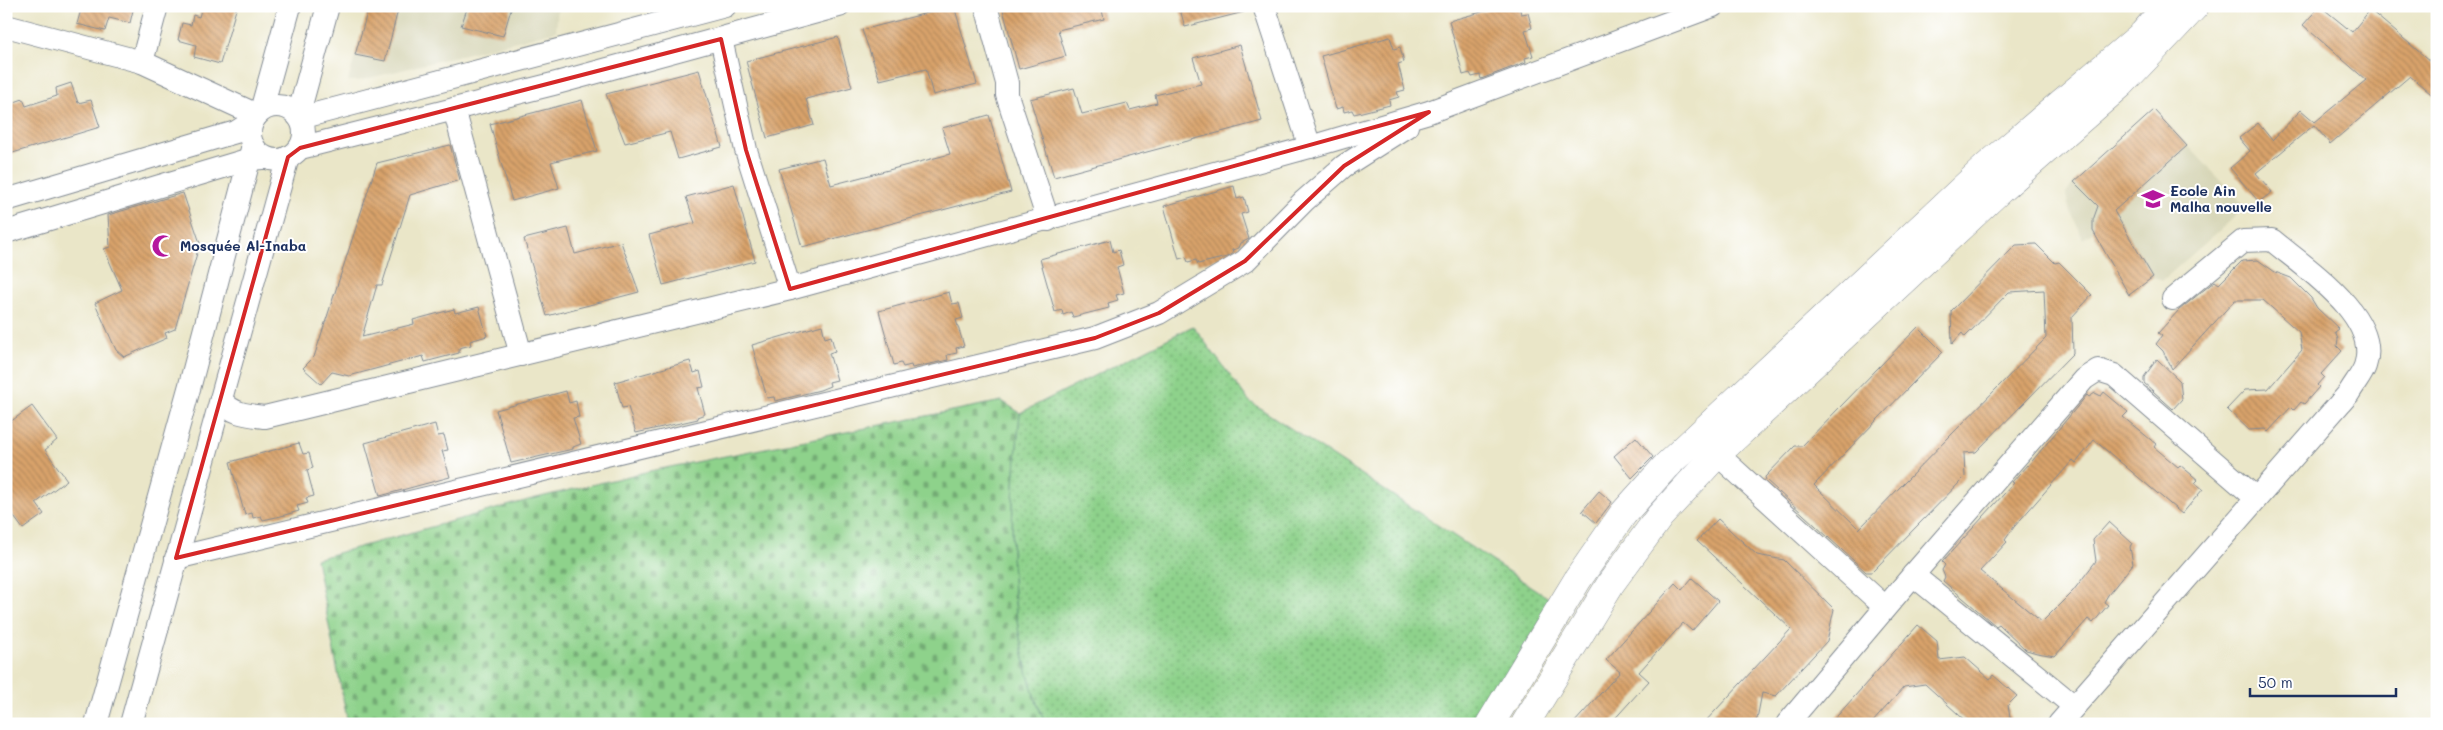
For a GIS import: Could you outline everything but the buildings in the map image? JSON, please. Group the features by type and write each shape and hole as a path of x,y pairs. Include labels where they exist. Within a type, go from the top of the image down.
{"main road":[{"path":"1490,724 1578,579 1623,514 1666,466 1979,174 2143,34 2167,6"},
{"path":"1525,724 1611,583 1660,516 1717,454 2001,189 2121,84 2195,6"}],"street":[{"path":"142,62 157,6"},
{"path":"96,724 257,154 250,130 257,116 290,6"},
{"path":"299,117 328,6"},
{"path":"6,232 257,154 281,160 294,153 839,6"},
{"path":"986,6 1006,83 1007,95 1048,220"},
{"path":"1264,6 1310,147"},
{"path":"221,399 227,408 242,414 265,417 790,289 1048,220 1429,112 1713,6"},
{"path":"299,117 719,7"},
{"path":"6,26 142,62 257,116"},
{"path":"720,39 746,150 790,289"},
{"path":"6,200 236,132 270,107 280,106 290,109 299,117 304,133 294,153 221,399 131,724"},
{"path":"454,109 521,355"},
{"path":"176,558 1095,338 1159,313 1245,261 1304,201 1344,166 1429,112"},
{"path":"2059,724 2349,392 2365,366 2368,342 2357,318 2344,302 2272,240 2243,241 2174,299"},
{"path":"1787,724 1912,575 2084,379 2098,370 2114,375 2256,498"},
{"path":"1717,454 1885,608"},
{"path":"1912,575 2074,706"}],"highlighted area":[{"path":"721,39 746,150 790,289 1429,112 1344,166 1245,261 1159,313 1095,338 176,558 288,157 300,148"}],"shaded area":[{"path":"369,6 558,6 556,31 358,81 348,81"},
{"name":"Ecole Ain Malha nouvelle","path":"2154,110 2246,207 2163,280 2153,277 2129,295 2093,231 2083,239 2068,205 2066,194 2074,182"}],"green space":[{"path":"1193,326 1249,401 1553,601 1477,724 1046,724 1036,702 1025,663 1015,601 1012,538 1020,413"},
{"path":"1002,401 1020,413 1012,538 1015,601 1025,663 1036,702 1046,724 348,724 316,559 532,499 650,471"}],"place":[{"name":"Ecole Ain Malha nouvelle","path":"2153,199"},
{"name":"Mosquée Al-Inaba","path":"163,246"}]}
